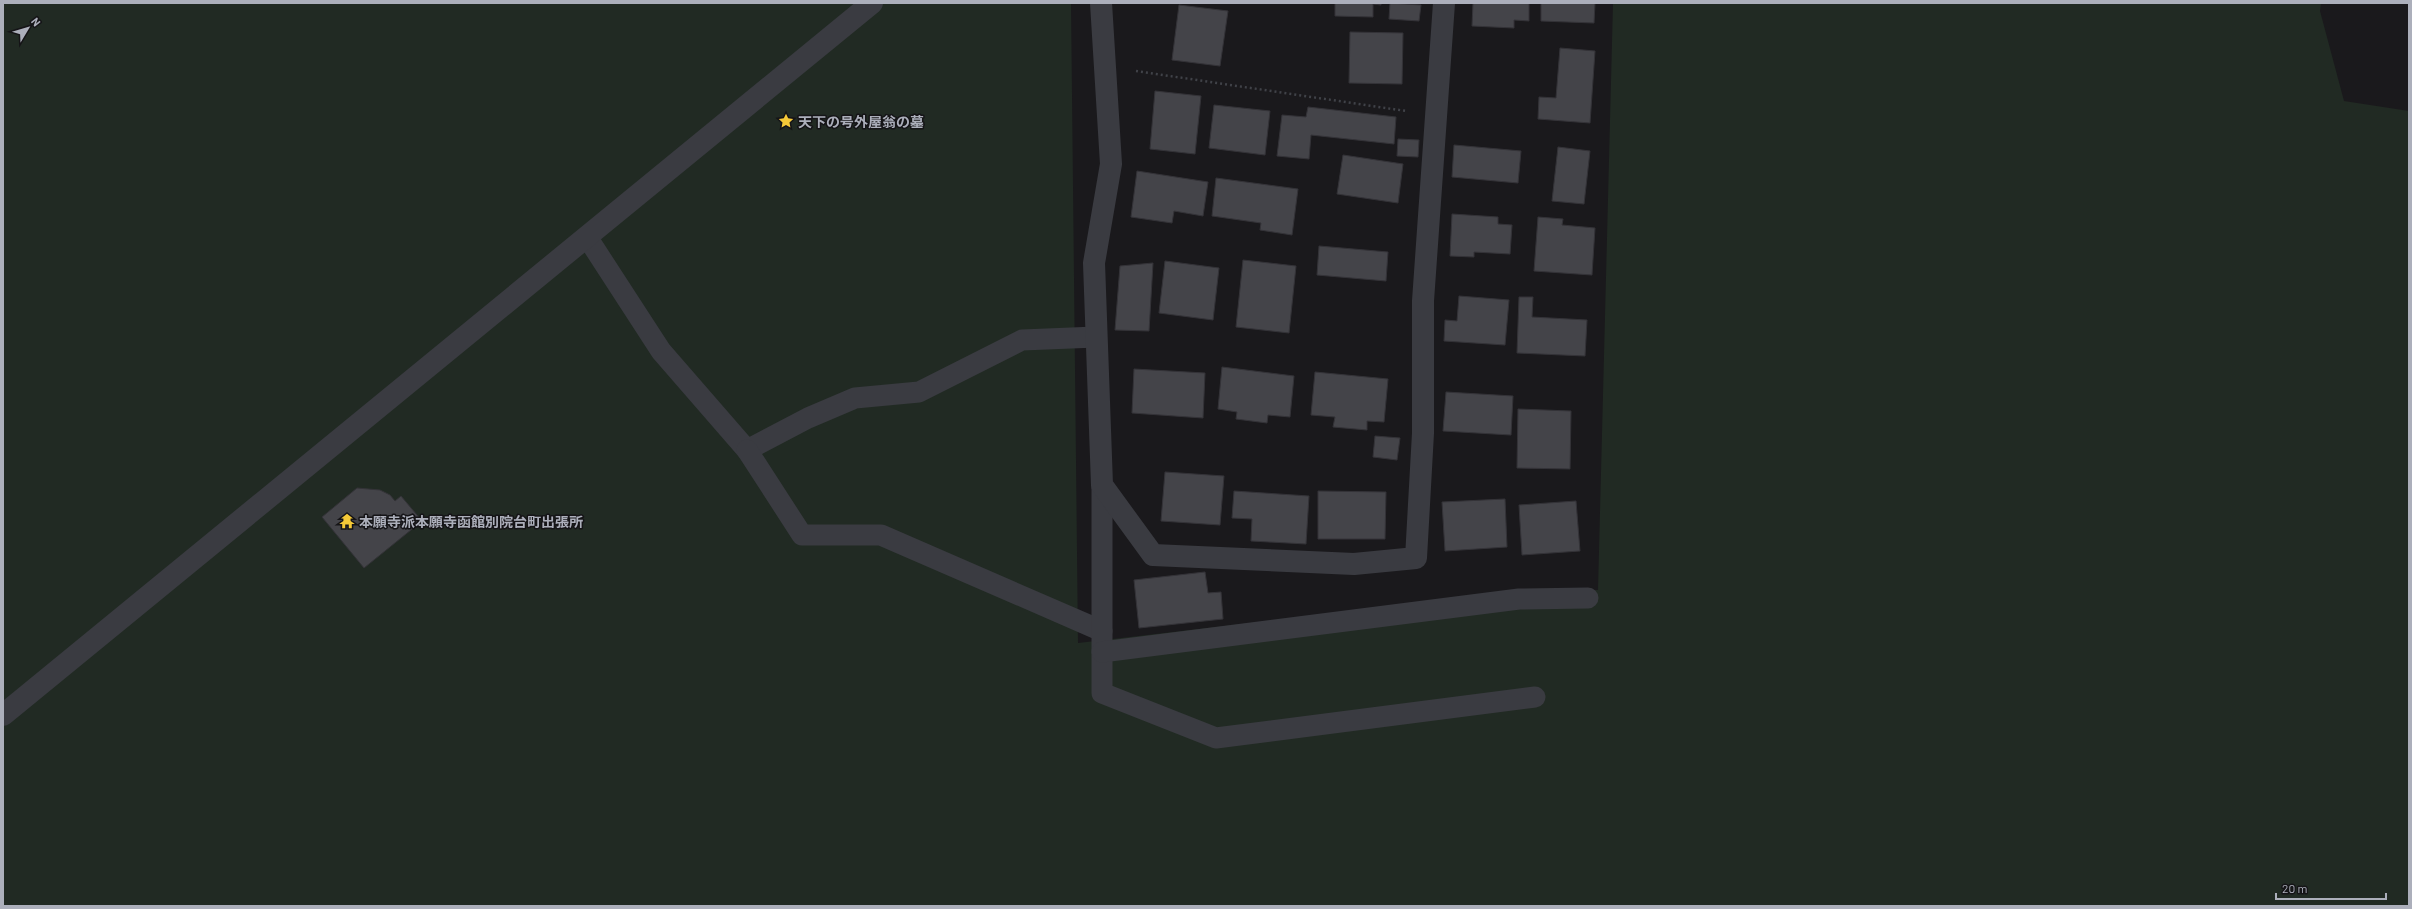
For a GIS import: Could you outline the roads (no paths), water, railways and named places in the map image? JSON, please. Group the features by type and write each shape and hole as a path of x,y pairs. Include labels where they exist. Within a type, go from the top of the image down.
{"street":[{"path":"3,715 872,3"},
{"path":"1102,3 1112,164 1094,263 1102,484 1153,555 1354,564 1416,558 1423,433 1423,301 1444,3"}],"lane":[{"path":"587,237 661,351 747,450 802,535 881,535 1102,631"},
{"path":"747,450 808,418 855,398 919,392 1022,340 1096,337"},
{"path":"1102,484 1102,693 1216,738 1536,697"},
{"path":"1102,652 1519,599 1588,598"}],"place":[{"name":"天下の号外屋翁の墓","path":"786,121"},
{"name":"本願寺派本願寺函館別院台町出張所","path":"347,521"}]}
